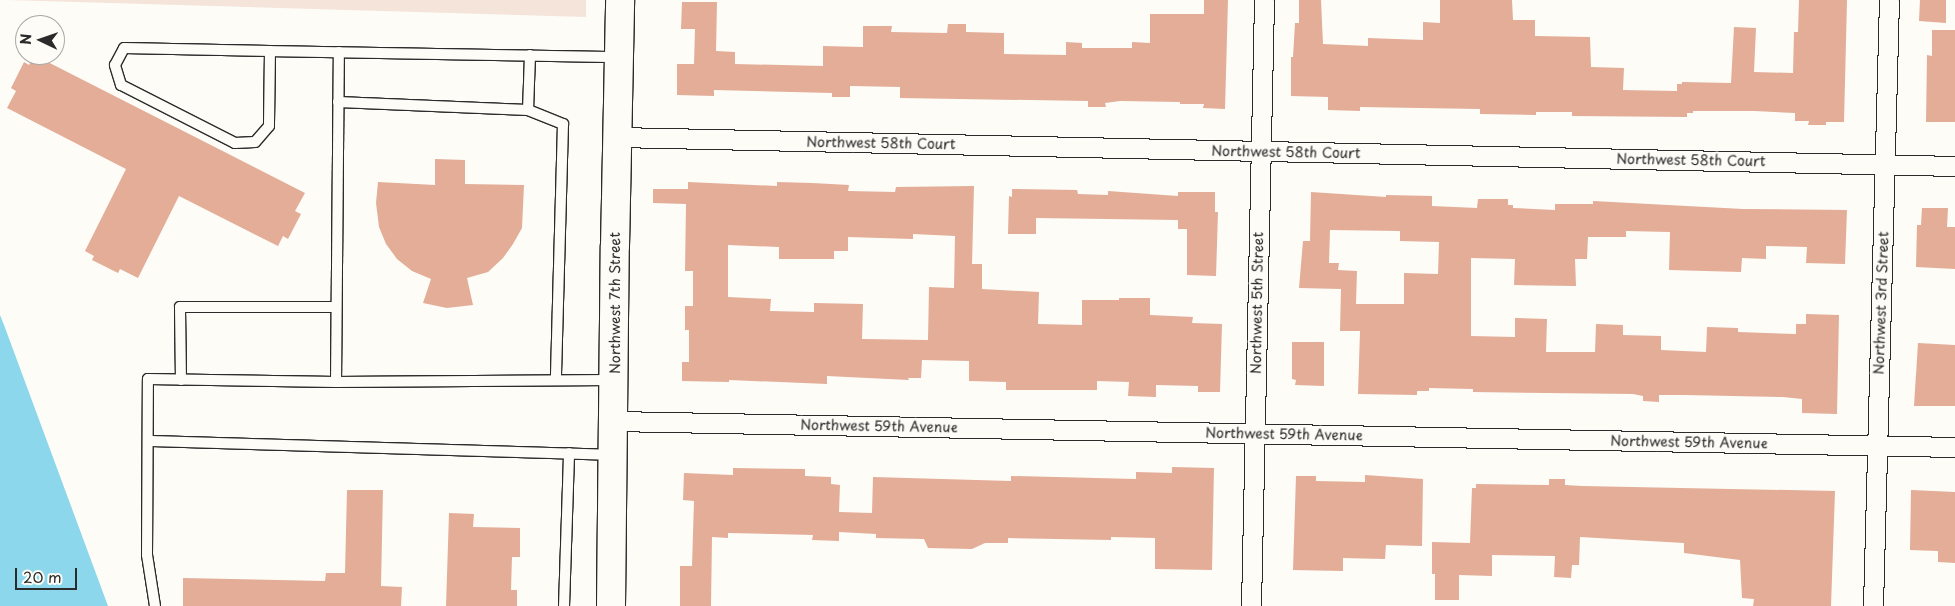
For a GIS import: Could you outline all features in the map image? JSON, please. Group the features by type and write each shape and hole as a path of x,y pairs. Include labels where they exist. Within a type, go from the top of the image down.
{"main road":[{"name":"Northwest 7th Street","path":"611,606 620,0"}],"street":[{"name":"Northwest 5th Street","path":"1251,606 1264,0"},
{"name":"Northwest 3rd Street","path":"1873,606 1889,0"},
{"name":"Northwest 58th Court","path":"617,137 1955,166"},
{"name":"Northwest 59th Avenue","path":"614,420 1254,434 1955,446"}],"lane":[{"path":"270,51 269,126 255,142 235,143 121,85 115,65 124,48 619,57"},
{"path":"336,382 338,52"},
{"path":"528,110 530,55"},
{"path":"338,102 528,110 563,124 556,380"},
{"path":"181,380 180,306 336,307"},
{"path":"155,606 147,555 148,379 336,382 614,380"},
{"path":"148,441 613,455"},
{"path":"564,606 569,453"}],"shaded area":[{"path":"8,0 586,0 586,17"}],"water":[{"path":"0,315 4,325 108,606 0,606"}],"building":[{"path":"1204,0 1228,0 1225,109 1203,108 1204,104 1180,104 1180,102 1120,101 1105,103 1106,107 1088,107 1088,101 900,98 900,87 850,86 850,97 832,97 832,93 714,90 714,96 677,95 677,64 694,64 695,29 681,29 682,2 717,2 716,51 735,52 735,64 823,66 823,46 863,47 863,26 892,26 891,32 947,33 948,24 966,24 966,32 1004,33 1004,54 1066,55 1066,42 1082,43 1082,48 1132,48 1132,42 1150,43 1150,14 1204,14"},
{"path":"1299,0 1321,0 1323,44 1368,46 1368,38 1423,40 1423,22 1440,23 1440,0 1512,0 1513,20 1535,20 1535,36 1590,37 1591,67 1624,68 1623,90 1677,91 1677,84 1682,84 1682,82 1731,83 1734,27 1756,28 1754,72 1793,73 1794,32 1798,32 1799,0 1847,0 1844,122 1808,125 1809,121 1795,121 1795,113 1754,111 1693,111 1693,113 1687,113 1687,117 1572,116 1572,112 1536,112 1536,115 1480,114 1480,109 1360,107 1360,111 1328,110 1328,97 1291,96 1291,57 1293,57 1295,23 1299,23"},
{"path":"1920,0 1946,0 1946,23 1919,21"},
{"path":"1932,30 1955,30 1955,122 1926,122 1927,55 1932,56"},
{"path":"22,65 54,65 305,193 295,211 301,214 288,239 283,236 278,246 179,196 138,278 120,269 118,273 92,260 94,256 85,251 126,169 7,108 16,91 11,88"},
{"path":"435,159 465,160 465,184 524,185 522,228 513,244 503,258 488,272 467,278 473,305 447,308 423,303 431,279 412,271 397,259 386,244 379,227 376,203 378,182 435,185"},
{"path":"688,182 777,186 777,182 812,183 849,185 848,191 895,192 896,187 974,186 972,264 982,264 982,289 1039,292 1038,324 1082,325 1082,300 1150,298 1150,315 1193,317 1192,323 1222,324 1220,392 1198,392 1198,386 1156,385 1156,397 1128,396 1129,382 1097,381 1097,390 1006,390 1006,382 969,381 969,361 922,360 921,378 908,378 909,380 827,376 827,384 729,380 729,382 682,381 682,362 689,362 689,330 685,330 685,306 693,306 693,271 685,271 686,204 653,203 653,189 688,189","holes":["913,234 955,236 954,288 929,287 928,340 862,339 863,304 814,303 814,312 770,311 771,299 728,297 728,245 779,247 779,259 834,259 834,251 848,251 848,237 913,239"]},
{"path":"1012,189 1077,190 1078,194 1108,195 1108,191 1178,196 1178,192 1215,192 1215,212 1218,212 1216,276 1187,275 1187,229 1178,229 1178,220 1036,218 1036,234 1008,234 1009,196 1012,197"},
{"path":"1311,192 1386,197 1386,195 1432,196 1432,206 1477,208 1478,199 1508,199 1508,205 1513,205 1513,208 1555,210 1555,204 1593,204 1593,201 1743,209 1847,210 1845,264 1806,263 1807,247 1766,246 1766,259 1742,258 1741,272 1669,270 1670,232 1626,231 1626,237 1588,237 1587,259 1575,259 1576,286 1514,285 1515,259 1471,258 1471,336 1515,337 1515,318 1547,319 1546,352 1595,352 1596,324 1623,325 1623,335 1661,336 1661,350 1706,352 1707,327 1738,328 1738,332 1796,334 1796,324 1806,324 1806,314 1839,315 1837,414 1802,413 1802,399 1783,397 1659,395 1659,402 1643,401 1643,396 1633,394 1473,392 1473,389 1429,388 1429,391 1417,391 1417,395 1358,394 1360,331 1340,331 1341,289 1299,288 1303,241 1310,241","holes":["1330,230 1400,231 1400,241 1439,242 1438,274 1404,273 1404,304 1356,304 1357,271 1338,270 1339,263 1329,263"]},
{"path":"1922,208 1948,208 1947,227 1955,227 1955,269 1916,267 1917,225 1921,225"},
{"path":"1292,342 1324,342 1324,386 1295,385 1296,380 1292,379"},
{"path":"1918,343 1955,345 1955,406 1914,406"},
{"path":"1172,467 1214,468 1212,570 1155,569 1155,538 1111,537 1111,540 1008,538 1008,543 985,543 972,549 928,548 924,539 876,538 876,534 839,532 839,541 812,540 813,535 728,533 728,538 712,537 711,606 680,606 680,566 692,566 694,501 683,500 684,473 733,475 733,468 805,469 805,476 831,477 831,484 840,485 839,512 872,513 873,477 1011,481 1011,476 1136,479 1136,472 1172,473"},
{"path":"1365,475 1423,479 1422,546 1386,545 1385,559 1343,558 1343,571 1293,570 1296,476 1316,476 1316,481 1365,482"},
{"path":"1549,479 1565,479 1565,485 1582,486 1835,491 1831,606 1753,606 1754,599 1742,598 1740,560 1684,553 1684,543 1580,537 1579,565 1572,565 1571,578 1554,577 1555,556 1492,555 1492,576 1459,575 1459,600 1435,600 1435,574 1432,574 1432,542 1470,543 1472,488 1476,488 1476,484 1549,485"},
{"path":"347,490 383,490 381,586 402,587 401,606 183,606 183,578 325,581 326,573 345,573"},
{"path":"1911,490 1955,492 1955,563 1938,562 1938,551 1910,550"},
{"path":"449,513 474,514 473,527 520,528 520,557 512,557 511,590 517,590 517,606 446,606"}]}
